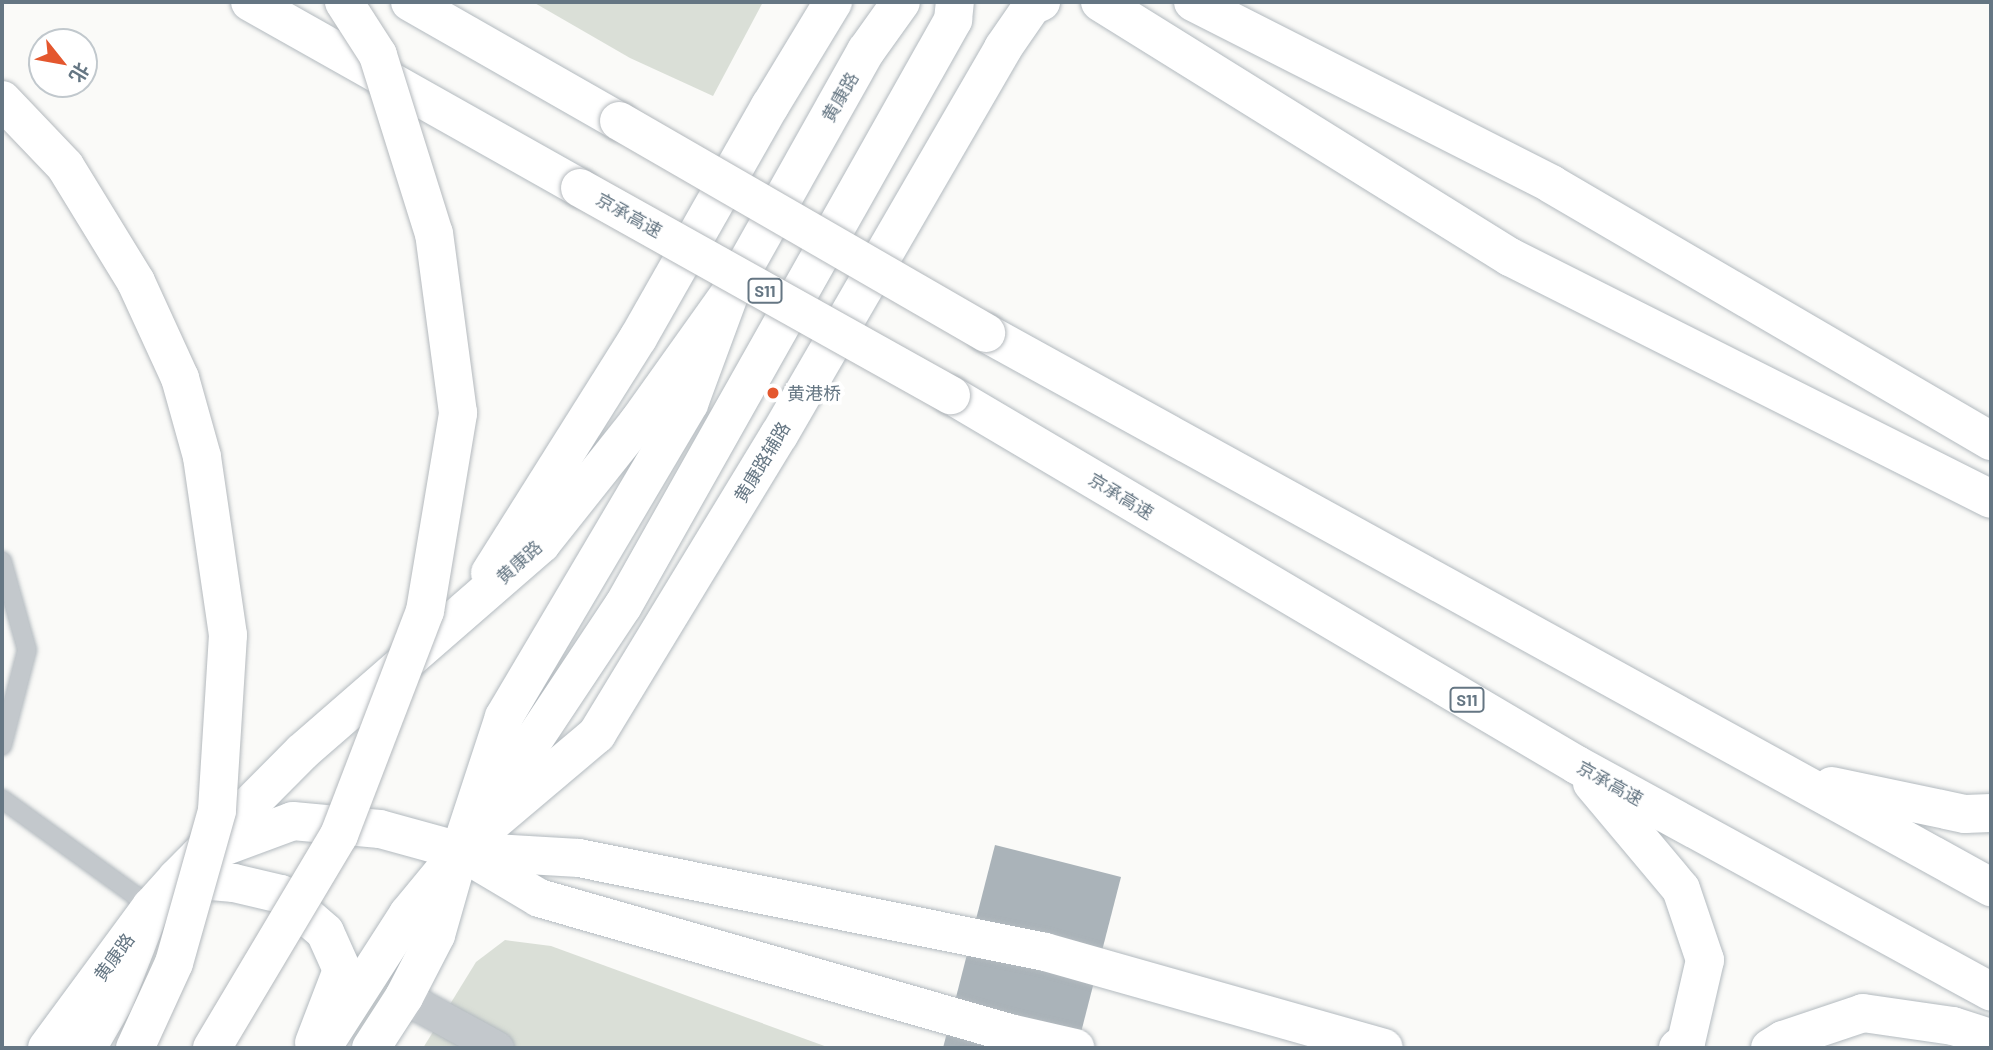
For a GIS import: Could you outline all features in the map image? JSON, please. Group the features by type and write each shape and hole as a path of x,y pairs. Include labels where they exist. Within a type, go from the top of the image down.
{"main road":[{"name":"京承高速","path":"250,2 951,395 1577,765 1991,992"},
{"path":"212,1048 339,835 425,611 458,413 434,234 378,55 344,2"},
{"path":"410,2 986,333 1991,887"},
{"path":"470,606 638,338 770,106 833,2"},
{"name":"黄康路","path":"47,1048 151,907 188,867 302,752 541,544 638,422 730,293 866,51 901,2"},
{"path":"322,1048 408,914 460,850 623,607 953,20 955,2"},
{"name":"黄康路辅路","path":"460,850 597,734 779,435 1003,48 1032,6 1041,2"},
{"path":"1100,2 1510,257 1991,499"},
{"path":"1193,2 1551,184 1991,441"},
{"path":"2,100 65,166 136,282 180,378 202,457 228,635 217,811 174,963 135,1048"},
{"path":"371,1048 404,997 436,935 460,850 504,718 689,404 730,293"},
{"path":"1577,765 1681,889 1705,960 1686,1042 1678,1048"},
{"path":"1794,778 1965,814 1991,813"},
{"path":"188,867 293,821 380,829 460,850 579,859 1045,952 1384,1048"},
{"path":"460,850 539,898 1014,1034 1075,1048"},
{"path":"188,867 234,883 281,894 325,932 342,970 311,1048"},
{"path":"87,1048 115,1000 151,907"},
{"path":"1770,1048 1783,1040 1863,1013 1953,1026 1991,1038"}],"street":[{"path":"404,997 497,1048"}],"lane":[{"path":"2,561 27,650 2,746"},
{"path":"2,799 151,907"}],"shaded area":[{"path":"533,2 763,2 713,96 630,58"},
{"path":"505,940 551,946 830,1048 423,1048 476,962"}],"building":[{"path":"995,845 1121,877 1077,1048 943,1048"}],"place":[{"name":"黄港桥","path":"773,393"}]}
